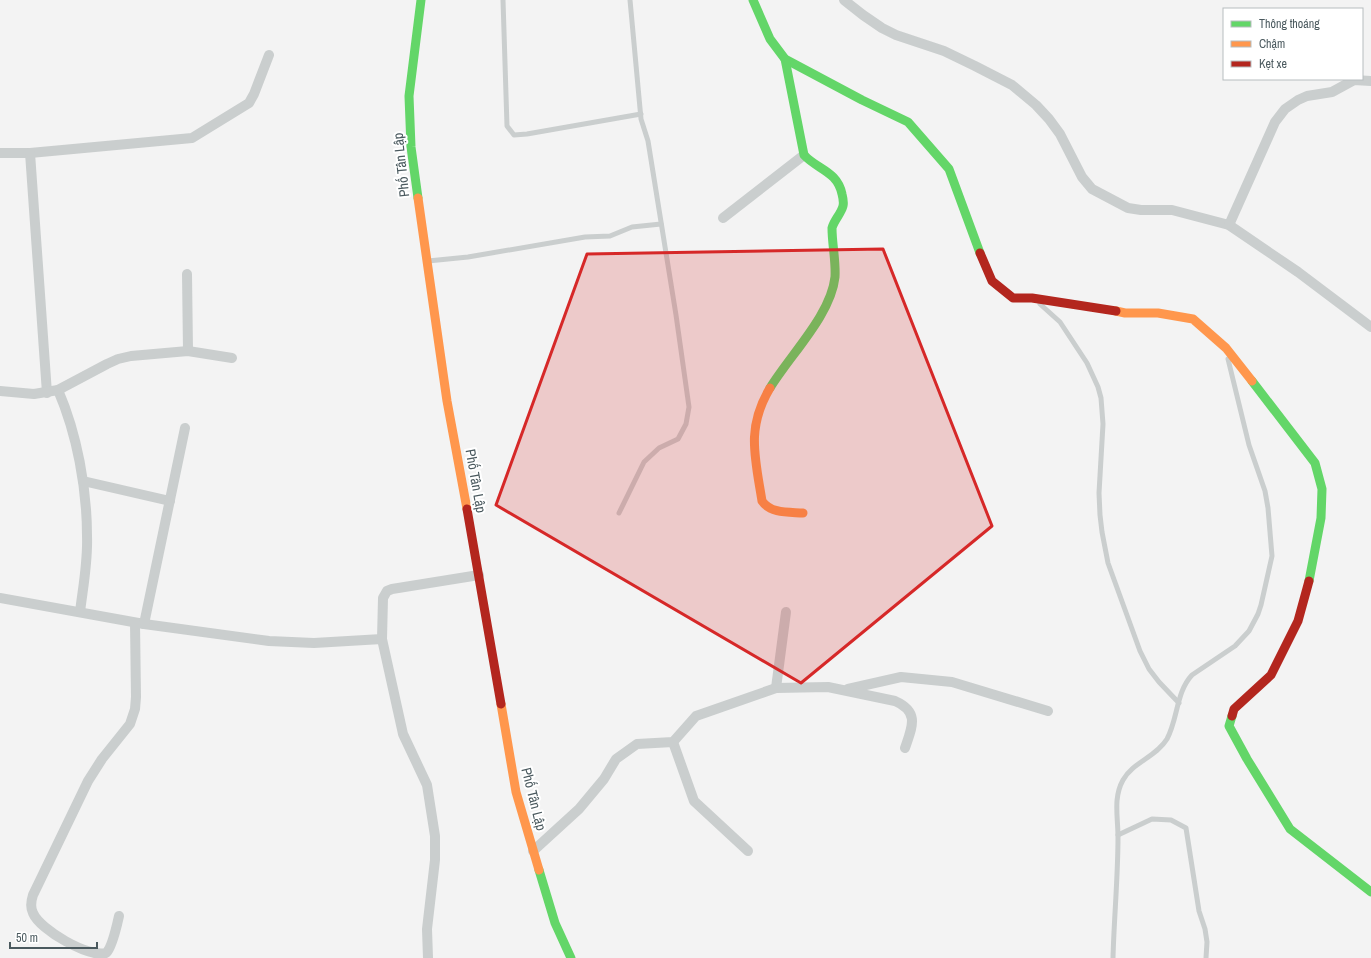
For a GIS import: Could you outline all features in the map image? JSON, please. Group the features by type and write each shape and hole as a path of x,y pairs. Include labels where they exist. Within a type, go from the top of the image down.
{"street":[{"name":"Phố Tân Lập","path":"421,0 409,96 411,147 447,401 479,575 516,792 555,923 571,958"},
{"path":"753,0 770,38 785,59 862,100 908,122 949,169 974,238 992,281 1013,298 1032,298 1125,313 1158,313 1193,319 1226,348 1315,463 1322,489 1321,518 1311,572 1298,621 1271,675 1234,709 1229,726 1247,759 1290,829 1371,892"},
{"path":"844,0 882,28 896,35 926,44 950,54 998,77 1016,89 1036,105 1050,119 1060,134 1082,177 1092,190 1135,210 1172,210 1229,225 1298,272 1371,327"},
{"path":"0,153 30,153 192,138 249,102 254,94 269,55"},
{"path":"785,59 804,155 813,164 834,176 840,185 843,204 832,228 835,261 834,284 831,294 822,313 763,401 755,425 754,433 763,505 770,509 803,513"},
{"path":"1229,225 1275,122 1285,109 1307,96 1332,92 1354,80 1371,81"},
{"path":"30,153 47,393"},
{"path":"723,218 804,155"},
{"path":"187,274 188,351"},
{"path":"0,391 34,394 47,393 58,390 118,359 131,356 188,351 232,358"},
{"path":"58,390 69,418 83,481 87,557 80,612"},
{"path":"119,916 108,950 101,956 93,956 70,948 50,934 33,913 31,901 88,781 102,759 130,724 133,717 136,697 139,624 170,501 185,428"},
{"path":"83,481 170,501"},
{"path":"428,958 427,929 436,848 430,796 423,774 403,734 382,639 383,598 387,591 392,589 479,575"},
{"path":"0,598 139,624 269,641 314,643 382,639"},
{"path":"776,688 786,612"},
{"path":"844,690 901,677 952,682 1048,711"},
{"path":"533,850 579,809 604,778 616,759 637,744 673,742 696,716 776,688 828,687 895,701 904,705 909,710 912,718 912,725 905,748"},
{"path":"673,742 694,801 748,851"}],"lane":[{"path":"503,0 507,126 514,135 641,114"},
{"path":"619,513 644,462 658,448 678,439 686,424 689,407 648,141 641,114 630,0"},
{"path":"427,261 468,258 585,237 610,236 632,227 661,224"},
{"path":"1032,298 1060,322 1087,364 1098,387 1103,424 1099,493 1100,515 1108,563 1140,651 1149,669 1179,703"},
{"path":"1112,958 1118,836 1116,808 1120,785 1131,769 1163,744 1169,733 1184,686 1192,675 1235,646 1244,638 1252,627 1261,605 1272,556 1268,508 1265,492 1249,446 1226,348"},
{"path":"1118,836 1152,819 1171,820 1186,828 1199,911 1205,929 1207,942 1206,958"}],"highlighted area":[{"path":"883,249 992,526 801,683 496,505 587,254"}],"traffic: fast":[{"path":"418,198 411,147 409,96 421,0"},
{"path":"753,0 770,39 785,59 862,100 908,122 949,169 980,253"},
{"path":"770,388 818,320 832,291 835,277 832,228 842,209 843,203 840,186 836,180 804,155 785,59"},
{"path":"1252,381 1315,463 1322,489 1321,518 1309,581"},
{"path":"1232,716 1229,726 1247,759 1290,829 1371,892"},
{"path":"539,870 555,923 571,958"}],"traffic: slow":[{"path":"418,198 447,401 467,509"},
{"path":"1116,311 1125,313 1158,313 1193,319 1226,348 1252,381"},
{"path":"770,388 762,403 758,416 754,443 762,501 770,508 775,510 803,513"},
{"path":"501,704 516,792 539,870"}],"traffic: jam":[{"path":"980,253 992,281 1013,298 1032,298 1116,311"},
{"path":"467,509 501,704"},
{"path":"1232,716 1234,709 1271,675 1298,621 1309,581"}]}
